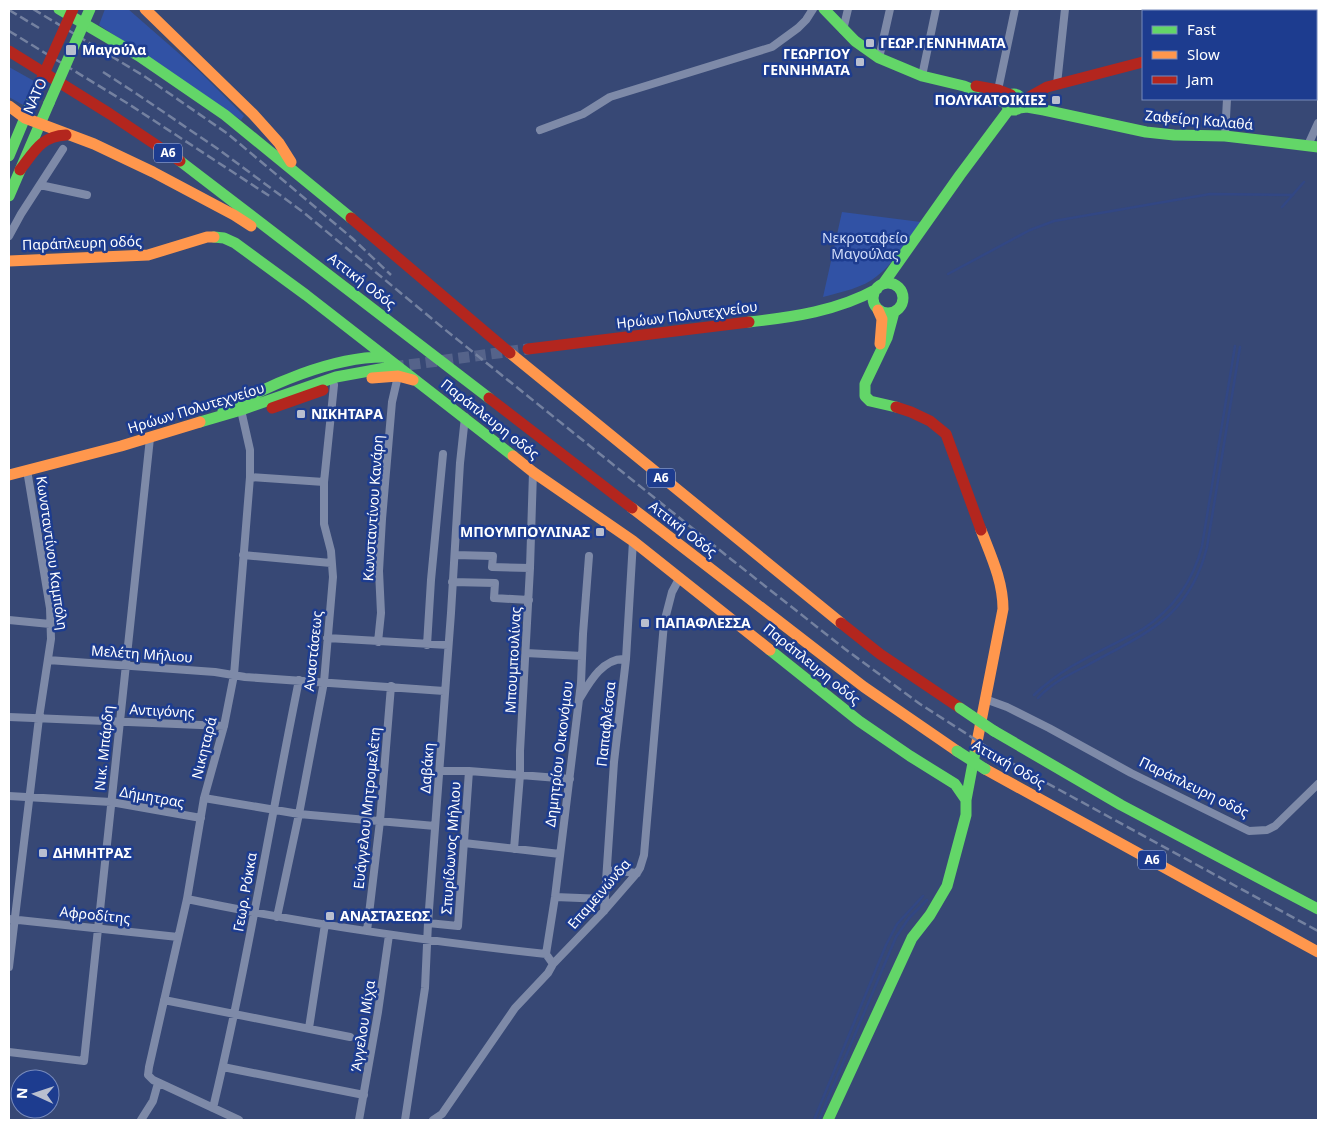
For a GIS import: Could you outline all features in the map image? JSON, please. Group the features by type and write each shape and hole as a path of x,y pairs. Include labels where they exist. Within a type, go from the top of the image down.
{"main road":[{"name":"Αττική Οδός","path":"59,9 138,56 225,115 372,235 511,354 798,590 880,654 994,731 1056,768 1318,909"},
{"name":"ΝΑΤΟ","path":"9,156 73,9"},
{"name":"ΝΑΤΟ","path":"9,196 90,9"},
{"path":"145,9 223,82 260,122 288,156 296,173"},
{"path":"824,9 855,41 879,58 922,76 964,86 1014,102 1052,86 1142,62"},
{"name":"Αττική Οδός","path":"9,51 110,114 190,168 864,687 985,769 1318,952"},
{"path":"964,86 978,86 998,90 1014,102"},
{"path":"1044,110 1052,86"},
{"name":"Ζαφείρη Καλαθά","path":"1014,102 1027,107 1146,132 1174,135 1225,136 1313,146"},
{"name":"Ηρώων Πολυτεχνείου","path":"898,287 896,274 900,261 1014,102"},
{"path":"9,106 25,118 94,144 234,214 284,249 319,267"},
{"path":"20,170 42,141 58,134 67,134"},
{"name":"Παράπλευρη οδός","path":"9,261 148,255 196,240 224,238 251,255 369,344 391,367 416,380 533,472 633,541 859,721 955,784 966,802"},
{"name":"Ηρώων Πολυτεχνείου","path":"528,349 782,318 823,311 848,304 880,286 906,252"},
{"path":"877,308 883,312 894,312 899,308 902,303 902,294 898,287 891,284 880,286 873,300 882,319 879,354"},
{"name":"Ηρώων Πολυτεχνείου","path":"848,304 877,308"},
{"path":"828,1120 912,938 930,915 947,886 966,815 966,802 1002,609 1003,594 1000,580 946,434 915,413 870,401 865,396 865,384 890,332 894,312"},
{"path":"211,418 271,385 307,372 361,358 370,350 369,344"},
{"path":"361,358 391,367 416,380"},
{"path":"241,410 261,411 302,398 334,384 368,378 391,367"},
{"name":"Ηρώων Πολυτεχνείου","path":"9,475 150,438 241,410 336,377 391,367"}],"street":[{"path":"540,130 583,114 610,97 772,47 798,28 813,9"},
{"path":"843,30 848,9"},
{"path":"879,58 890,9"},
{"path":"922,76 936,9"},
{"path":"998,90 1015,9"},
{"path":"1052,86 1065,9"},
{"path":"1225,136 1227,100"},
{"path":"1313,146 1318,123"},
{"path":"9,236 63,149"},
{"path":"40,185 88,195"},
{"name":"Κωνσταντίνου Κανάρη","path":"378,642 381,613 379,571 382,519 392,402 391,367"},
{"name":"Αναστάσεως","path":"277,917 324,682 333,577 331,551 324,524 324,482 334,384"},
{"name":"Νικηταρά","path":"158,1083 148,1075 149,1067 187,899 204,798 224,726 234,675 250,478 250,450 241,410"},
{"name":"Δαβάκη","path":"405,1120 425,988 460,462 465,417"},
{"name":"Νικ. Μπάρδη","path":"9,1052 84,1061 150,438"},
{"path":"427,645 432,561 444,454"},
{"name":"Κωνσταντίνου Καμπόλη","path":"9,966 12,919 30,798 39,718 52,639 50,608 27,470"},
{"name":"Μπουμπουλίνας","path":"514,849 520,775 533,472"},
{"path":"250,478 324,482"},
{"name":"Παπαφλέσσα","path":"604,911 614,762 626,659 633,541"},
{"path":"455,555 493,556 492,567 530,568"},
{"path":"243,556 331,563"},
{"name":"Δημητρίου Οικονόμου","path":"546,954 555,897 581,683 589,556"},
{"name":"Επαμεινώνδα","path":"433,1120 442,1114 514,1008 604,911 640,868 644,855 664,623 670,599 680,577"},
{"path":"452,582 495,583 494,598 528,600"},
{"path":"9,620 50,624"},
{"path":"327,638 448,645"},
{"path":"526,653 582,656"},
{"path":"578,701 603,667 626,659"},
{"name":"Μελέτη Μήλιου","path":"48,660 444,691"},
{"name":"Γεωρ. Ρόκκα","path":"213,1108 235,1013 299,680"},
{"name":"Ευάγγελου Μητρομελέτη","path":"367,931 380,821 391,686"},
{"name":"Παράπλευρη οδός","path":"985,699 1007,707 1131,774 1243,828 1258,831 1267,830 1274,826 1318,784"},
{"name":"Αντιγόνης","path":"9,716 224,726"},
{"path":"440,771 469,771 570,779"},
{"name":"Σπυρίδωνος Μήλιου","path":"428,923 458,926 469,771"},
{"name":"Δήμητρας","path":"9,796 111,802 201,818"},
{"path":"204,798 299,814 436,826"},
{"path":"464,843 560,854"},
{"path":"608,870 636,873"},
{"path":"555,897 606,899"},
{"path":"187,899 254,913 389,935 546,954 553,964"},
{"name":"Αφροδίτης","path":"12,919 178,937"},
{"path":"309,1028 324,924"},
{"name":"Άγγελου Μίχα","path":"359,1120 389,935"},
{"path":"164,1000 350,1037"},
{"path":"223,1066 364,1095"},
{"path":"141,1120 153,1101 158,1083 239,1120"}],"green space":[{"path":"105,9 128,9 199,71 244,116 241,120 99,25"},
{"path":"9,67 34,81 23,105 9,97"},
{"name":"Νεκροταφείο Μαγούλας","path":"842,212 921,222 895,258 877,276 859,287 823,297"}],"waterway":[{"path":"1282,207 1304,182"},
{"path":"948,274 1030,230 1054,221 1210,194 1293,195"},
{"path":"1034,695 1072,666 1143,629 1154,621 1164,613 1187,583 1202,546 1235,346"},
{"path":"1038,698 1060,680 1127,644 1162,621 1176,608 1189,591 1199,571 1207,547 1240,347"},
{"path":"814,1120 886,945 897,924 923,896"},
{"path":"819,1120 896,937 909,918 927,900"}],"tunnel":[{"path":"393,367 528,349"}],"railway":[{"path":"33,9 144,76 228,134 352,238 391,275"},
{"path":"9,10 39,28"},
{"path":"9,31 127,103 271,197"},
{"path":"103,72 218,149 303,212 443,328 732,560 845,649 920,704 1023,770 1318,931"}],"traffic: fast":[{"path":"59,9 139,56 225,115 351,218"},
{"path":"49,103 90,9"},
{"path":"824,9 855,41 879,58 922,76 964,86 1006,103"},
{"path":"1014,94 1020,96 1022,102 1020,108 1014,110 1008,108 1006,102 1008,96 1014,94"},
{"path":"9,156 34,96"},
{"path":"9,196 49,103"},
{"path":"1019,108 1027,107 1044,110 1146,132 1174,135 1225,136 1318,147"},
{"path":"883,284 1010,108"},
{"path":"180,161 489,398"},
{"path":"214,237 224,238 235,243 306,295 513,456"},
{"path":"888,283 899,287 903,298 899,309 888,313 877,309 873,298 877,287 888,283"},
{"path":"749,322 782,318 831,308 862,297 877,289"},
{"path":"894,312 887,338 865,384 865,396 870,401 896,407"},
{"path":"223,411 280,382 323,367 344,361 386,357"},
{"path":"200,422 336,377 391,367"},
{"path":"770,650 859,721 955,784 966,800"},
{"path":"960,708 994,731"},
{"path":"994,731 1121,805 1318,909"},
{"path":"828,1120 912,938 930,915 947,886 966,815 966,800 976,747"},
{"path":"957,751 985,769"}],"traffic: slow":[{"path":"145,9 253,114 279,143 291,162"},
{"path":"9,106 25,118 94,144 153,172 251,226"},
{"path":"9,261 148,255 207,237 214,237"},
{"path":"878,310 882,319 880,344"},
{"path":"510,353 841,623"},
{"path":"372,378 398,376 413,380"},
{"path":"9,475 121,446 200,422"},
{"path":"513,456 633,541 770,650"},
{"path":"632,508 864,687 957,751"},
{"path":"976,747 1003,609 999,579 981,530"},
{"path":"985,769 1318,952"}],"traffic: jam":[{"path":"34,96 73,9"},
{"path":"9,51 110,114 180,161"},
{"path":"1022,101 1047,87 1142,62"},
{"path":"976,86 998,90 1011,95"},
{"path":"20,170 34,151 44,142 50,138 66,135"},
{"path":"351,218 510,353"},
{"path":"528,349 749,322"},
{"path":"272,408 323,390"},
{"path":"489,398 632,508"},
{"path":"896,407 930,421 946,434 981,530"},
{"path":"841,623 880,654 960,708"}],"place":[{"name":"ΓΕΩΡ.ΓΕΝΝΗΜΑΤΑ","path":"870,43"},
{"name":"Μαγούλα","path":"71,50"},
{"name":"ΓΕΩΡΓΙΟΥ ΓΕΝΝΗΜΑΤΑ","path":"860,62"},
{"name":"ΠΟΛΥΚΑΤΟΙΚΙΕΣ","path":"1056,100"},
{"name":"ΝΙΚΗΤΑΡΑ","path":"301,414"},
{"name":"ΜΠΟΥΜΠΟΥΛΙΝΑΣ","path":"600,532"},
{"name":"ΠΑΠΑΦΛΕΣΣΑ","path":"645,623"},
{"name":"ΔΗΜΗΤΡΑΣ","path":"43,853"},
{"name":"ΑΝΑΣΤΑΣΕΩΣ","path":"330,916"}]}
